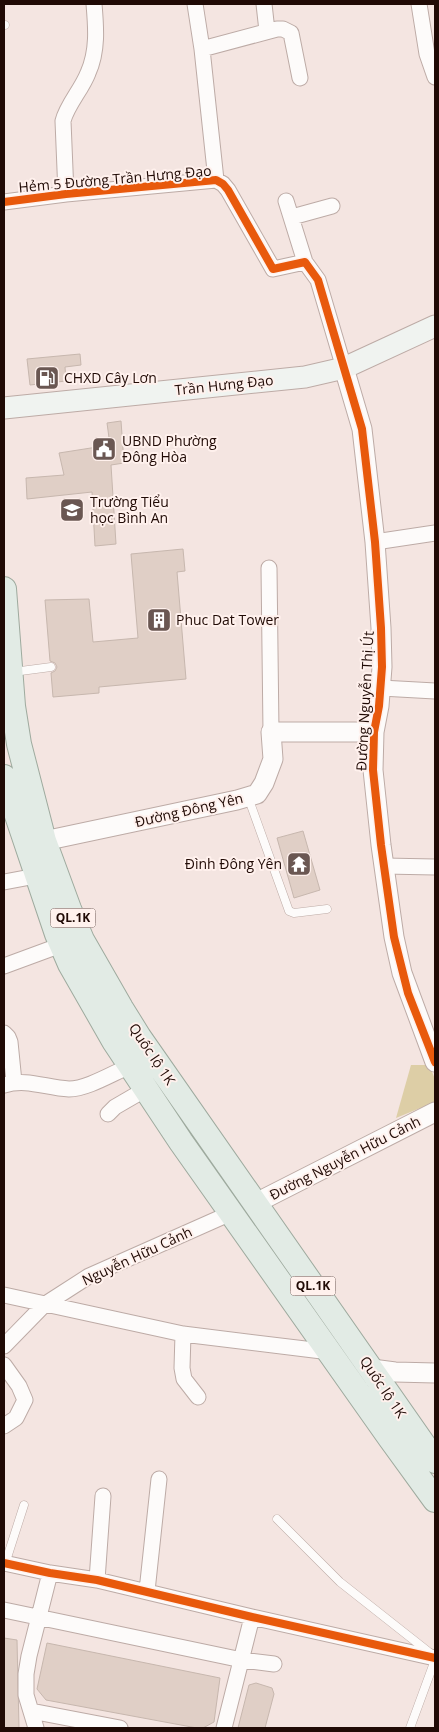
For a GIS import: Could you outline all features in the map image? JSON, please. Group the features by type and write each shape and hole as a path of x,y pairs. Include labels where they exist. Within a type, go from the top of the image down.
{"main road":[{"name":"Trần Hưng Đạo","path":"4,408 305,377 344,368 435,326"},
{"name":"Quốc lộ 1K","path":"4,589 13,706 12,745 69,909 95,964 139,1037 254,1204 372,1369 408,1425 435,1461"},
{"name":"Quốc lộ 1K","path":"4,777 36,876 70,964 114,1041 231,1213 435,1500"}],"street":[{"path":"66,194 63,121 65,112 75,100 88,73 94,54 96,32 94,4"},
{"path":"194,4 202,49 216,180"},
{"path":"264,4 268,31"},
{"path":"419,4 429,31 428,54 435,77"},
{"path":"202,49 283,28 291,33 300,78"},
{"name":"Hẻm 5 Đường Trần Hưng Đạo","path":"4,202 66,194 216,180 228,190 273,269 305,262"},
{"path":"286,201 305,262 318,280 344,368"},
{"path":"292,217 332,206"},
{"name":"Đường Nguyễn Thị Út","path":"344,368 362,429 375,542 381,628 381,688 374,732 373,770 384,866 394,937 402,974 435,1062"},
{"path":"375,542 435,533"},
{"path":"269,568 272,732 374,732"},
{"path":"381,688 435,691"},
{"name":"Đường Đông Yên","path":"44,841 257,794 264,783 273,759 272,732"},
{"path":"384,866 435,867"},
{"path":"4,882 36,876"},
{"path":"4,966 62,944"},
{"path":"4,1033 10,1042 9,1083 40,1084 71,1089 92,1083 130,1066"},
{"path":"108,1114 115,1107 146,1089"},
{"name":"Đường Nguyễn Hữu Cảnh","path":"254,1204 435,1112"},
{"name":"Nguyễn Hữu Cảnh","path":"4,1346 44,1305 89,1276 231,1213"},
{"path":"4,1295 183,1334 330,1352"},
{"path":"183,1334 182,1368 184,1379 198,1397"},
{"path":"4,1365 19,1386 25,1400 16,1418 4,1426"},
{"path":"372,1369 435,1373"},
{"path":"147,1591 159,1479"},
{"path":"97,1580 103,1496"},
{"path":"4,1563 147,1591 435,1659"},
{"path":"36,1728 26,1695 26,1674 50,1573"},
{"path":"4,1610 242,1660 274,1664"},
{"path":"224,1728 252,1617"},
{"path":"31,1711 120,1728"}],"lane":[{"path":"10,672 51,668"},
{"path":"248,797 288,911 294,913 327,909"},
{"path":"4,1563 24,1506"},
{"path":"277,1519 340,1582 435,1659 410,1728"}],"shaded area":[{"path":"411,1065 429,1065 435,1079 435,1102 396,1118"}],"building":[{"path":"80,354 81,365 65,367 66,381 30,385 27,359"},
{"path":"121,421 124,463 111,465 116,544 95,546 92,492 27,499 26,478 64,475 59,453 110,445 107,423"},
{"name":"Phuc Dat Tower","path":"183,549 185,571 177,572 186,679 99,687 99,693 53,697 51,673 57,667 55,663 50,661 45,600 89,599 93,642 138,638 131,554"},
{"name":"Đình Đông Yên","path":"303,831 320,890 294,898 277,838"},
{"path":"4,1638 17,1640 19,1728 4,1728"},
{"path":"47,1643 220,1678 214,1722 203,1728 197,1728 46,1700 37,1689"},
{"path":"256,1683 272,1688 274,1694 265,1728 238,1728 249,1685"}],"cycle path":[{"path":"4,202 66,194 216,180 228,190 273,269 305,262 318,280 362,429 375,542 381,628 382,667 379,706 374,732 373,770 394,937 408,993 435,1062"},
{"path":"4,1563 50,1573 97,1580 435,1658"}],"place":[{"name":"CHXD Cây Lơn","path":"47,378"},
{"name":"UBND Phường Đông Hòa","path":"104,449"},
{"name":"Trường Tiểu học Bình An","path":"72,510"},
{"name":"Phuc Dat Tower","path":"159,620"},
{"name":"Đình Đông Yên","path":"299,864"}]}
